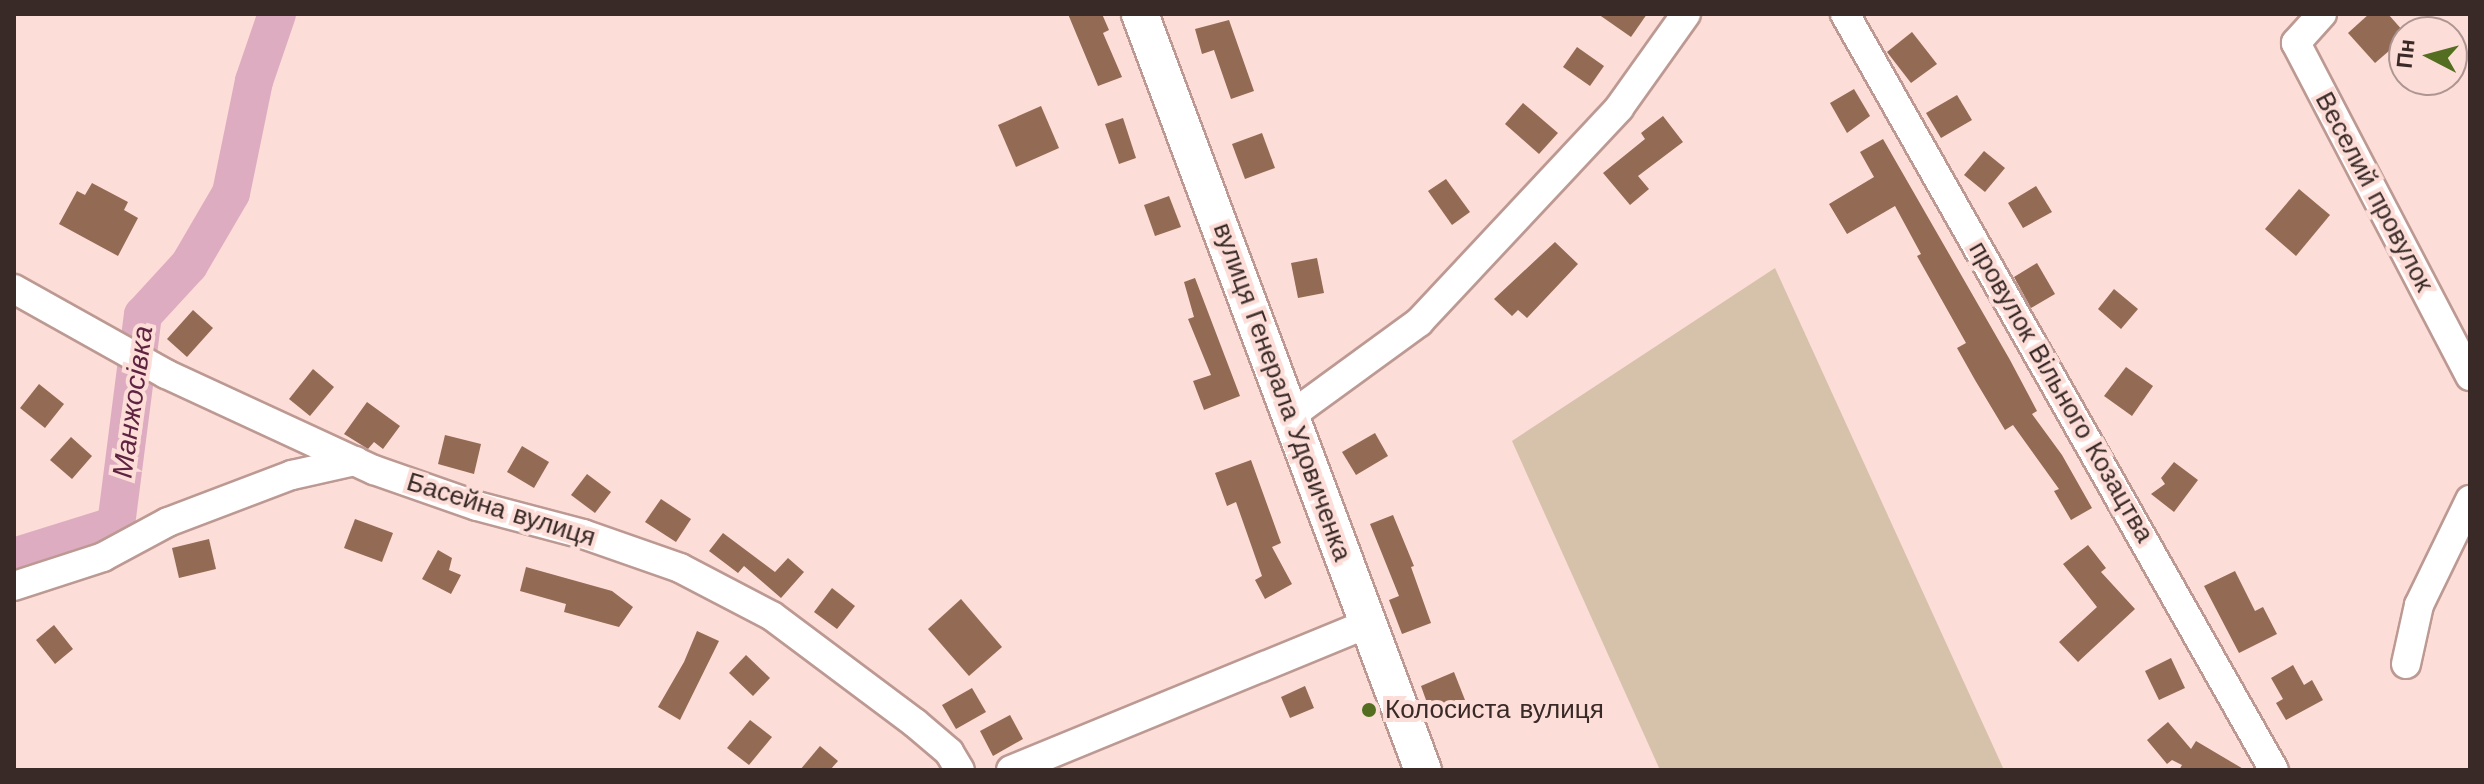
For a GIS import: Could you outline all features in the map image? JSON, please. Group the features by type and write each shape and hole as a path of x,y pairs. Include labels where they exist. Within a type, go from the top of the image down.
{"main road":[{"name":"вулиця Генерала Удовиченка","path":"1140,14 1293,414 1367,624 1423,770"}],"street":[{"path":"1293,414 1419,322 1619,108 1686,14"},
{"name":"провулок Вільного Козацтва","path":"1845,14 2274,770"},
{"name":"Веселий провулок","path":"2322,14 2296,43 2470,376"},
{"name":"Басейна вулиця","path":"14,289 166,374 355,461 477,506 583,534 680,568 772,616 915,723 949,752 960,770"},
{"path":"14,586 103,557 168,522 292,475 355,461"},
{"path":"2406,664 2419,605 2470,500"},
{"path":"1011,770 1367,624"}],"shaded area":[{"path":"1775,268 2004,770 1660,770 1512,441"}],"building":[{"path":"1068,14 1102,14 1109,30 1103,33 1122,77 1098,86"},
{"path":"1598,14 1647,14 1631,37"},
{"path":"2369,14 2390,16 2388,52 2375,63 2348,33"},
{"path":"1229,20 1254,91 1231,99 1214,50 1202,54 1195,29"},
{"path":"1912,32 1937,64 1911,83 1887,52"},
{"path":"1577,47 1604,66 1590,86 1563,67"},
{"path":"1854,89 1870,116 1847,133 1830,103"},
{"path":"1957,95 1972,120 1941,138 1926,113"},
{"path":"1523,103 1558,133 1539,154 1505,124"},
{"path":"1041,106 1059,148 1016,167 998,125"},
{"path":"1663,116 1683,142 1638,176 1649,189 1630,205 1603,173 1645,139 1641,133"},
{"path":"1123,118 1136,158 1119,164 1105,124"},
{"path":"1262,133 1275,168 1245,179 1232,144"},
{"path":"1883,139 2010,360 2037,411 2032,414 2062,455 2092,508 2071,520 2054,491 2059,489 2013,425 2005,430 1957,348 1966,343 1917,256 1921,254 1895,206 1847,234 1829,204 1874,177 1860,152"},
{"path":"1984,151 2005,168 1985,192 1964,175"},
{"path":"1446,179 1470,212 1452,225 1428,191"},
{"path":"92,183 128,202 124,210 138,218 118,256 59,224 77,191 85,195"},
{"path":"2036,186 2052,212 2023,228 2008,203"},
{"path":"2299,189 2330,215 2296,256 2265,229"},
{"path":"1169,196 1181,227 1155,236 1144,205"},
{"path":"1555,242 1578,264 1527,318 1518,310 1512,316 1494,299"},
{"path":"1317,258 1324,293 1298,298 1291,263"},
{"path":"2037,263 2055,294 2031,308 2014,277"},
{"path":"1195,278 1240,396 1204,410 1193,381 1211,375 1188,319 1194,317 1184,282"},
{"path":"2114,289 2138,309 2121,329 2098,309"},
{"path":"193,310 213,328 187,357 167,339"},
{"path":"2126,367 2153,386 2132,416 2104,396"},
{"path":"313,369 334,387 310,416 289,399"},
{"path":"39,384 64,404 45,428 20,408"},
{"path":"367,402 400,426 383,449 374,442 368,449 344,434"},
{"path":"1375,433 1388,456 1356,475 1342,452"},
{"path":"445,435 481,444 474,474 438,464"},
{"path":"71,437 92,456 72,479 50,460"},
{"path":"522,446 549,462 534,488 507,472"},
{"path":"1251,460 1281,543 1272,547 1292,584 1265,599 1255,580 1262,576 1236,502 1227,506 1215,473"},
{"path":"2174,462 2198,480 2174,512 2151,494 2165,484 2161,478"},
{"path":"587,474 611,492 595,513 571,495"},
{"path":"661,499 691,519 676,542 645,522"},
{"path":"1393,515 1414,566 1411,567 1431,623 1402,634 1389,600 1399,596 1370,524"},
{"path":"355,519 393,533 382,562 344,548"},
{"path":"723,533 775,572 788,558 804,572 781,598 744,566 738,573 709,551"},
{"path":"209,539 216,569 179,578 172,548"},
{"path":"2088,545 2106,568 2101,572 2135,609 2078,662 2059,642 2097,607 2063,564"},
{"path":"438,550 452,558 449,570 461,575 451,594 422,579"},
{"path":"526,567 612,591 633,607 619,627 564,612 566,604 520,591"},
{"path":"2235,571 2255,611 2263,607 2277,634 2239,653 2204,586"},
{"path":"832,588 855,606 837,629 814,612"},
{"path":"961,599 1002,647 969,676 928,629"},
{"path":"54,625 73,649 55,664 36,640"},
{"path":"697,631 719,641 680,720 658,707 684,662"},
{"path":"746,655 770,678 753,696 729,673"},
{"path":"2171,658 2185,688 2159,700 2145,671"},
{"path":"2293,665 2304,685 2312,680 2323,700 2286,720 2276,703 2283,699 2271,678"},
{"path":"1454,672 1465,700 1431,714 1421,686"},
{"path":"1305,686 1314,708 1290,718 1281,697"},
{"path":"972,688 986,712 956,729 942,705"},
{"path":"1010,715 1023,739 993,756 980,731"},
{"path":"750,720 772,737 749,765 727,748"},
{"path":"2168,722 2191,749 2196,741 2245,770 2179,770 2182,765 2172,760 2167,764 2147,740"},
{"path":"820,746 838,761 830,770 800,770"}],"waterway":[{"name":"Манжосівка","path":"14,557 116,525 143,315 189,265 231,193 254,81 277,14"}],"place":[{"name":"Колосиста вулиця","path":"1369,710"}]}
